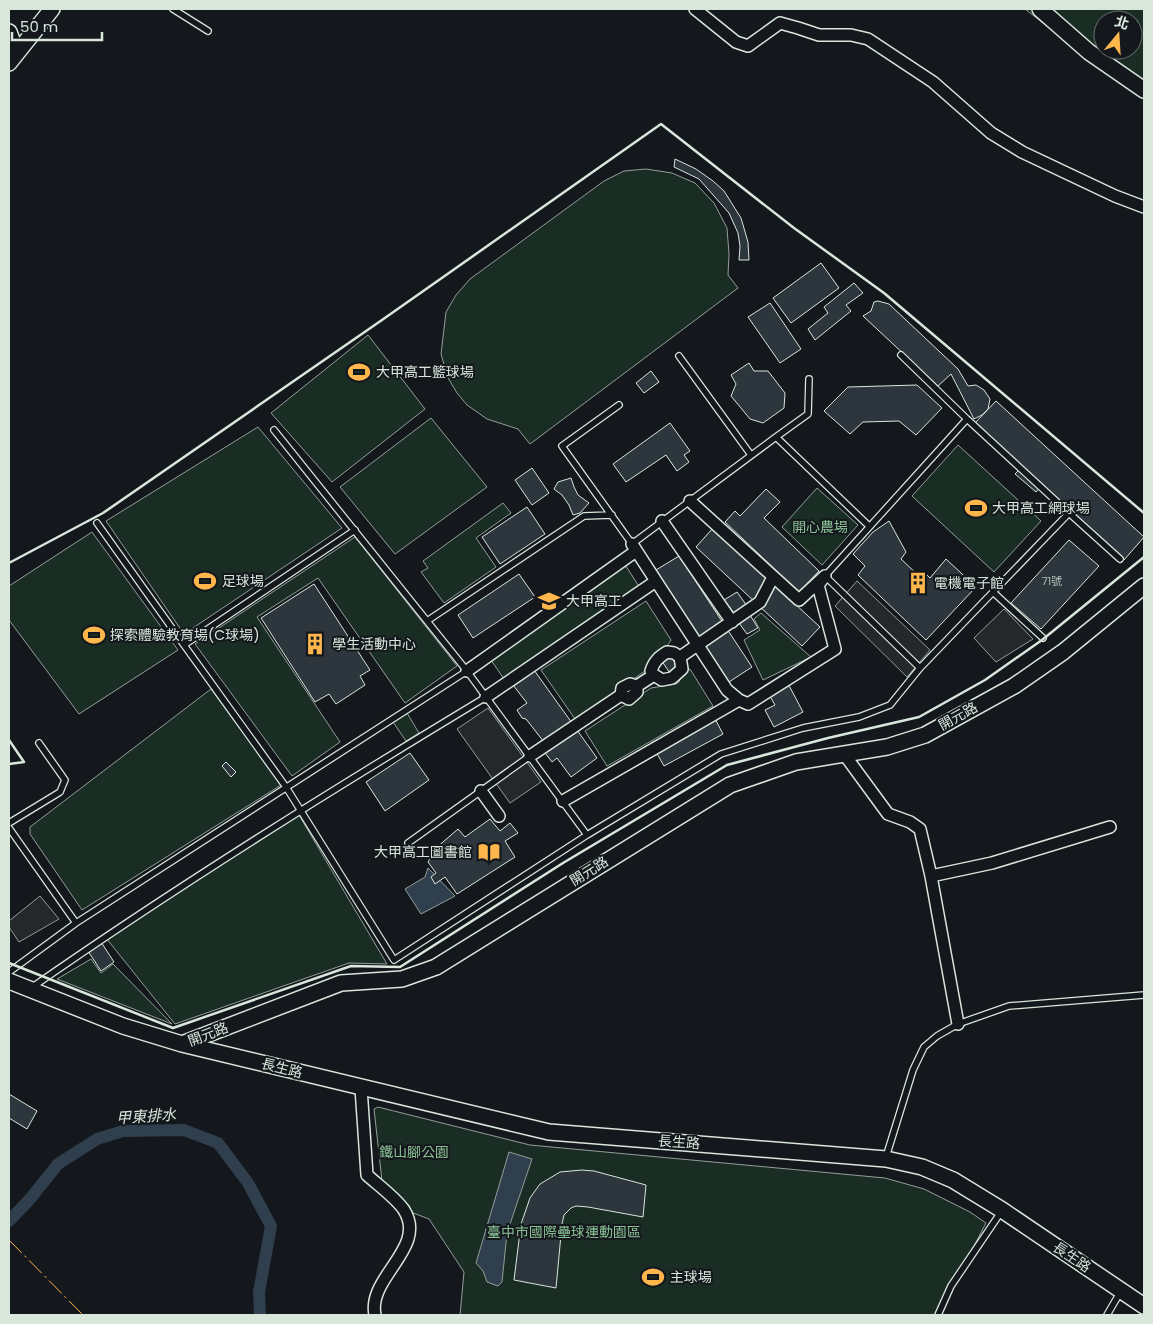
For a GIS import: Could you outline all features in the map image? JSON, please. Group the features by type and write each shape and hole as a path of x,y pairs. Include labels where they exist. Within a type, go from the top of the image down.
{"street":[{"path":"9,63 52,9"},
{"path":"695,9 736,42 748,46 780,23 819,35 851,35 868,39 933,82 991,133 1014,147 1115,196 1144,207"},
{"path":"1040,9 1088,52 1144,90"},
{"path":"9,32 14,45 9,63"},
{"path":"690,500 799,600 824,576"},
{"path":"662,521 732,622"},
{"path":"467,671 634,547 727,690 739,700 748,704 835,649 818,585 824,576"},
{"path":"680,657 760,602 773,577"},
{"path":"486,697 656,581"},
{"name":"開元路","path":"9,981 123,1026 182,1044 341,982 402,979 436,967 730,785 796,762 887,747 925,734 1014,686 1063,652 1144,586"},
{"path":"667,652 674,653 680,657 682,669 672,678 662,680 651,671 655,660 667,652"},
{"path":"530,756 621,695 622,688 630,684 637,686 654,675"},
{"path":"563,802 739,700"},
{"path":"844,754 888,814 910,822 920,829 931,876 958,1024"},
{"path":"482,791 499,816"},
{"path":"931,876 992,863 1110,827"},
{"name":"長生路","path":"182,1044 549,1132 886,1159 922,1168 953,1180 1002,1210 1144,1306"},
{"path":"360,1088 367,1175 403,1208 410,1222 409,1237 376,1294 374,1312"}],"lane":[{"path":"173,9 208,31"},
{"path":"901,355 966,419 1120,559"},
{"path":"679,356 751,456"},
{"path":"619,405 562,446 634,547 662,521 808,414 809,379"},
{"path":"920,668 824,576 966,419"},
{"path":"274,430 467,671 587,835"},
{"path":"776,437 869,526"},
{"path":"97,523 286,788 394,960 587,835 720,754 803,728 859,717 890,705 920,668 1069,513"},
{"path":"427,621 584,516 612,515"},
{"path":"184,645 355,530"},
{"path":"993,592 1043,638"},
{"path":"9,972 76,923 467,671"},
{"path":"29,989 121,925 300,810 486,697"},
{"path":"9,823 60,792 66,780 39,743"},
{"path":"408,843 530,756"},
{"path":"9,828 76,923"},
{"path":"886,1159 913,1070 924,1047 937,1036 958,1024 1009,1006 1144,995"},
{"path":"938,1315 951,1286 1002,1210"},
{"path":"1107,1315 1121,1291"}],"green space":[{"path":"1025,9 1144,9 1144,87 1104,71"},
{"path":"646,169 672,173 695,183 714,203 727,228 728,275 738,288 530,444 518,429 487,419 467,405 457,393 448,378 441,354 446,312 456,295 470,279 604,181 624,171"},
{"name":"大甲高工籃球場","path":"368,335 425,409 332,482 271,413"},
{"name":"大甲高工籃球場","path":"431,418 487,487 395,554 340,487"},
{"name":"足球場","path":"258,427 342,528 184,634 106,521"},
{"name":"大甲高工網球場","path":"958,445 1041,521 994,572 912,496"},
{"name":"開心農場","path":"817,488 858,525 822,565 782,527"},
{"path":"503,503 511,513 476,538 496,567 444,603 421,572 428,568 423,561"},
{"name":"探索體驗教育場(C球場)","path":"92,532 178,650 79,714 9,620 9,586"},
{"path":"355,537 457,666 405,703 318,578 257,617 340,742 292,776 195,644"},
{"path":"624,563 640,588 506,682 489,657"},
{"path":"646,601 671,640 651,657 645,671 575,719 541,670"},
{"path":"761,613 811,657 763,680 744,640 760,630 754,619"},
{"path":"690,669 713,706 607,766 585,731 651,688 676,684 679,682 682,674"},
{"path":"211,689 281,785 82,910 30,834 30,827"},
{"path":"407,713 419,733 406,741 393,722"},
{"path":"299,815 387,964 349,963 175,1024 106,938"},
{"path":"91,959 101,973 113,964 172,1024 57,979"},
{"name":"臺中市國際壘球運動園區","path":"378,1107 530,1145 885,1178 924,1189 970,1212 986,1223 938,1315 460,1315 464,1272 429,1219 408,1211 382,1181 374,1109"}],"shaded area":[{"path":"857,581 930,650 907,677 835,606"},
{"path":"1004,609 1033,639 996,662 974,638"},
{"path":"488,708 541,782 510,803 457,729"},
{"path":"40,896 59,919 19,942 9,927 9,921"}],"water":[{"path":"428,868 455,896 421,914 405,889 425,877"},
{"path":"509,1152 532,1159 507,1233 502,1282 498,1286 487,1282 483,1271 476,1263"}],"building":[{"path":"675,159 696,169 724,191 741,218 748,242 749,260 739,260 740,246 738,233 729,213 699,179 674,167"},
{"path":"821,263 839,288 791,323 773,298"},
{"path":"854,283 863,293 846,305 851,311 815,340 808,329 828,313 824,307"},
{"path":"878,301 889,304 958,369 968,386 976,385 984,390 990,399 988,409 982,415 974,419 951,374 938,386 863,316 871,311 874,302"},
{"path":"770,303 801,349 780,363 748,317"},
{"path":"749,363 754,371 768,371 785,393 784,408 763,423 750,419 731,396 736,384 731,375"},
{"path":"651,371 659,382 644,393 636,383"},
{"path":"917,385 942,408 916,435 899,421 863,422 850,434 824,411 848,387"},
{"path":"996,401 1144,537 1124,560 975,423"},
{"path":"670,423 690,451 684,455 689,462 677,471 666,455 626,482 613,464"},
{"path":"532,468 549,493 532,505 515,480"},
{"path":"1019,470 1039,488 1036,492 1015,474"},
{"path":"571,478 578,495 589,503 580,513 573,515 562,495 554,489 558,482"},
{"path":"766,489 780,502 764,518 819,571 799,592 725,522 735,511 740,516"},
{"path":"527,507 545,534 500,564 482,537"},
{"name":"電機電子館","path":"889,521 906,552 901,559 919,576 923,571 930,578 946,559 976,587 926,640 858,575 865,566 853,554 873,532"},
{"path":"713,528 820,627 802,646 696,547"},
{"path":"1069,540 1099,566 1041,629 1011,603"},
{"path":"679,556 752,667 729,682 656,570"},
{"path":"519,574 535,597 473,638 458,615"},
{"name":"學生活動中心","path":"314,584 370,670 360,676 365,685 336,704 329,694 315,702 261,618"},
{"path":"737,592 747,606 734,613 724,600"},
{"path":"750,615 758,628 747,634 739,623"},
{"path":"669,654 679,668 670,673 661,660"},
{"path":"534,670 597,758 571,777 557,758 552,762 543,750 544,742 517,710 527,703 513,685"},
{"path":"784,676 803,712 774,727 765,710 775,705 764,686"},
{"path":"711,711 723,734 664,766 651,743"},
{"path":"410,753 429,780 385,811 366,782"},
{"path":"226,762 236,772 231,777 222,766"},
{"path":"490,819 500,831 510,823 518,833 505,841 515,857 457,894 445,877 435,884 431,877 436,873 428,862 436,848 458,829 465,837"},
{"path":"101,942 114,962 101,971 88,951"},
{"path":"9,1094 37,1111 27,1129 9,1118"},
{"path":"594,1171 646,1185 643,1217 588,1207 576,1206 571,1208 564,1215 562,1224 556,1288 514,1280 521,1224 530,1198 540,1184 560,1172"}],"waterway":[{"name":"甲東排水","path":"9,1221 30,1199 58,1164 97,1139 123,1131 184,1130 218,1143 248,1183 271,1226 259,1292 260,1315"}],"wall":[{"path":"9,563 103,513 661,124 794,228 884,293 1144,513"},
{"path":"9,963 173,1028 351,966 400,967 563,863 727,765 828,738 919,717 985,680 1042,640 1144,557"},
{"path":"9,740 24,762 9,764"}],"power":[{"path":"9,1240 83,1315"}],"place":[{"name":"大甲高工籃球場","path":"359,372"},
{"name":"大甲高工網球場","path":"976,508"},
{"name":"足球場","path":"205,581"},
{"name":"電機電子館","path":"918,583"},
{"name":"大甲高工","path":"549,601"},
{"name":"探索體驗教育場(C球場)","path":"94,635"},
{"name":"學生活動中心","path":"315,644"},
{"name":"大甲高工圖書館","path":"489,852"},
{"name":"主球場","path":"653,1277"}],"park label":[{"name":"鐵山腳公園","path":"414,1152"}]}
